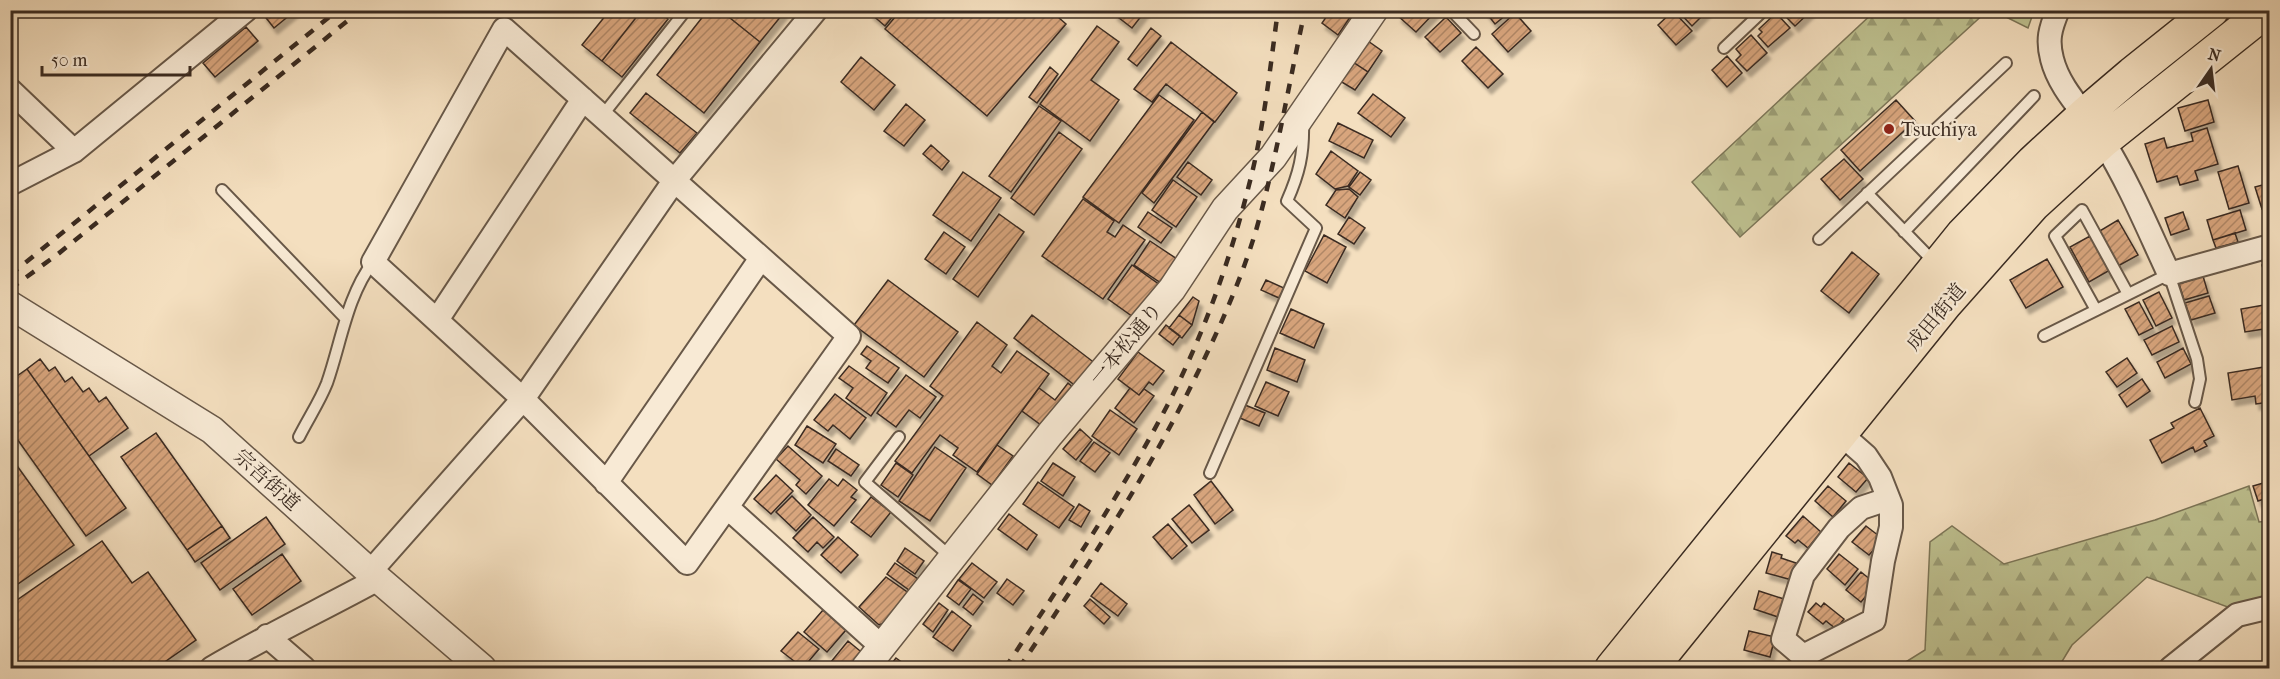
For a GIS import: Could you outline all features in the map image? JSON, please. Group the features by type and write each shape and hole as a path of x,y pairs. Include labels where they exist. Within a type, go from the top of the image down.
{"highway":[{"name":"成田街道","path":"1612,669 1963,234 2025,170 2085,114 2212,10"},
{"name":"成田街道","path":"1651,669 1946,303 2033,205 2103,141 2267,10"}],"street":[{"path":"10,184 74,152 246,10"},
{"path":"212,669 374,575 523,399 674,181 816,10"},
{"name":"一本松通り","path":"865,669 1050,434 1172,289 1225,209 1273,158 1374,10"},
{"path":"2058,10 2049,34 2052,61 2066,89 2103,141 2130,191 2169,274 2270,246"},
{"path":"504,29 583,99 849,336 687,563 523,399 373,262 504,29"},
{"path":"10,90 74,152"},
{"path":"437,320 583,99"},
{"path":"606,483 761,258"},
{"name":"宗吾街道","path":"21,312 212,430 482,669"},
{"path":"1841,434 1866,456 1880,477 1888,499 1891,527 1874,620 1803,656 1783,639 1803,575 1839,528 1861,508 1888,499"},
{"path":"728,508 881,646"},
{"path":"2171,669 2237,615 2270,608"},
{"path":"267,636 304,669"}],"lane":[{"path":"602,116 686,10"},
{"path":"1451,10 1474,34"},
{"path":"1724,48 1764,10"},
{"path":"1819,239 2006,63"},
{"path":"1904,232 2034,96"},
{"path":"1209,473 1317,228 1287,201 1299,175 1304,144 1302,114"},
{"path":"222,190 346,319"},
{"path":"1868,193 1938,265"},
{"path":"2096,310 2055,236 2082,210 2128,294"},
{"path":"299,436 326,385 346,319 366,272 373,262"},
{"path":"2044,336 2169,274 2197,359 2200,379 2196,402"},
{"path":"898,437 865,482 952,557"}],"green space":[{"path":"1875,11 1987,11 1740,237 1692,182"},
{"path":"1994,11 2034,11 2028,28"},
{"path":"2249,486 2259,522 2269,521 2269,603 2233,609 2147,577 2072,645 2058,668 1896,668 1925,650 1930,542 1952,526 2004,564 2155,520"}],"building":[{"path":"267,10 296,10 274,28 263,14"},
{"path":"610,10 642,10 602,61 582,45"},
{"path":"642,10 657,10 668,19 622,77 602,61"},
{"path":"708,10 720,10 760,42 704,113 657,75"},
{"path":"720,10 786,10 760,42"},
{"path":"873,10 898,10 885,26 870,13"},
{"path":"901,10 1050,10 1066,24 987,116 885,29"},
{"path":"1116,10 1146,10 1132,28 1114,14"},
{"path":"1331,10 1355,10 1338,35 1322,23"},
{"path":"1403,10 1437,10 1416,32 1398,16"},
{"path":"1484,10 1512,10 1495,24"},
{"path":"1677,10 1708,10 1692,26"},
{"path":"1789,10 1812,10 1795,26 1785,16"},
{"path":"1673,11 1692,31 1676,45 1658,25"},
{"path":"1515,13 1531,31 1508,52 1492,34"},
{"path":"1776,13 1790,28 1768,47 1758,36 1762,32 1759,29"},
{"path":"1446,17 1461,33 1440,52 1425,37"},
{"path":"1097,26 1119,42 1091,80 1119,100 1090,141 1040,104"},
{"path":"246,27 258,41 215,77 203,63"},
{"path":"1151,28 1161,36 1137,66 1128,59"},
{"path":"1751,35 1767,53 1747,71 1736,60 1741,55 1736,49"},
{"path":"1368,41 1382,51 1368,72 1353,62"},
{"path":"1171,42 1237,93 1215,122 1166,84 1152,102 1134,89"},
{"path":"1476,47 1503,74 1488,88 1462,61"},
{"path":"1727,56 1742,73 1727,87 1712,70"},
{"path":"861,57 895,85 874,110 841,82"},
{"path":"1353,62 1368,72 1355,90 1340,81"},
{"path":"1050,67 1058,74 1037,103 1029,97"},
{"path":"646,93 697,133 680,153 630,113"},
{"path":"1373,94 1405,118 1391,137 1358,113"},
{"path":"1159,95 1194,120 1119,223 1083,197"},
{"path":"1896,100 1915,121 1860,171 1841,150"},
{"path":"2208,100 2214,122 2185,131 2178,108"},
{"path":"906,104 925,120 904,146 884,131"},
{"path":"1039,106 1061,121 1011,192 989,176"},
{"path":"1202,112 1214,122 1154,203 1142,193"},
{"path":"1338,123 1373,140 1364,158 1329,141"},
{"path":"2207,128 2218,164 2195,171 2198,180 2180,185 2177,176 2157,182 2145,144 2164,138 2167,148 2193,141 2191,133"},
{"path":"1059,132 1082,149 1034,215 1011,198"},
{"path":"931,145 949,161 942,170 923,154"},
{"path":"1331,151 1358,171 1348,186 1335,189 1316,174"},
{"path":"1844,159 1863,179 1840,200 1821,179"},
{"path":"1188,162 1212,180 1201,195 1177,177"},
{"path":"2238,166 2249,203 2229,209 2218,172"},
{"path":"963,172 1001,198 971,241 933,215"},
{"path":"1360,172 1371,180 1360,195 1349,187"},
{"path":"1173,180 1197,197 1176,227 1152,210"},
{"path":"2270,183 2270,207 2262,209 2255,187"},
{"path":"1349,189 1358,197 1345,218 1326,205 1336,190"},
{"path":"1083,199 1114,221 1107,232 1115,237 1123,225 1145,240 1103,299 1042,256"},
{"path":"2240,210 2246,230 2213,240 2207,220"},
{"path":"1148,212 1172,228 1161,243 1138,227"},
{"path":"2183,212 2189,229 2171,235 2165,218"},
{"path":"999,214 1024,232 978,297 953,279"},
{"path":"1349,217 1365,228 1354,244 1338,234"},
{"path":"2118,220 2138,255 2118,266 2098,232"},
{"path":"944,232 965,247 946,274 925,259"},
{"path":"2235,233 2238,242 2216,248 2213,240"},
{"path":"1324,235 1346,247 1327,283 1305,271"},
{"path":"2090,236 2110,270 2089,282 2070,247"},
{"path":"1150,241 1177,259 1161,283 1134,265"},
{"path":"1852,252 1879,274 1849,313 1821,291"},
{"path":"2047,259 2063,287 2026,308 2010,280"},
{"path":"2270,263 2270,293 2262,265"},
{"path":"1132,265 1160,285 1136,319 1108,299"},
{"path":"2203,276 2208,293 2184,300 2179,284"},
{"path":"888,280 958,332 924,377 854,325"},
{"path":"1266,280 1284,288 1279,298 1261,290"},
{"path":"2159,292 2172,318 2156,326 2143,300"},
{"path":"2209,296 2215,313 2191,320 2185,303"},
{"path":"1193,297 1199,301 1192,325 1179,315"},
{"path":"2139,302 2153,328 2139,335 2125,309"},
{"path":"2270,304 2270,328 2245,332 2241,309"},
{"path":"1291,309 1324,324 1314,348 1280,333"},
{"path":"1032,315 1096,364 1077,387 1014,338"},
{"path":"1179,315 1192,325 1182,338 1169,328"},
{"path":"977,322 1007,345 992,366 1001,373 1017,351 1049,374 977,472 953,455 958,448 940,435 912,473 895,461 943,396 930,386"},
{"path":"1166,325 1180,336 1173,345 1159,334"},
{"path":"2172,326 2179,342 2152,355 2144,340"},
{"path":"867,346 899,368 888,383 866,368 871,361 861,354"},
{"path":"1275,348 1305,360 1297,382 1267,370"},
{"path":"2183,348 2191,364 2165,378 2157,362"},
{"path":"1138,352 1164,371 1153,385 1149,382 1139,395 1118,379"},
{"path":"2127,358 2137,373 2117,387 2106,372"},
{"path":"40,359 49,371 55,367 65,382 72,377 83,392 89,388 99,402 106,397 128,428 89,456 27,369"},
{"path":"849,366 887,393 871,416 846,398 853,388 839,378"},
{"path":"2270,366 2270,402 2256,404 2255,396 2232,400 2228,373"},
{"path":"27,369 126,508 86,536 10,429 10,381"},
{"path":"906,375 936,397 920,418 909,410 896,427 877,413"},
{"path":"2142,379 2150,391 2127,407 2119,395"},
{"path":"1266,382 1289,392 1278,416 1255,406"},
{"path":"1068,383 1075,389 1045,428 1022,411 1039,388 1055,400"},
{"path":"1130,388 1139,395 1144,389 1154,396 1134,423 1115,408"},
{"path":"835,394 866,418 850,439 833,425 828,431 814,420"},
{"path":"1245,405 1265,413 1259,426 1240,418"},
{"path":"2200,408 2214,436 2204,441 2207,446 2195,452 2193,447 2162,463 2150,440 2174,428 2171,423"},
{"path":"1110,410 1137,429 1119,455 1092,436"},
{"path":"807,426 836,444 823,463 795,445"},
{"path":"1080,429 1092,440 1076,460 1063,449"},
{"path":"156,433 222,526 187,550 121,457"},
{"path":"1094,442 1110,453 1095,472 1080,461"},
{"path":"997,445 1013,456 992,485 977,474"},
{"path":"788,446 822,476 806,494 796,485 800,480 776,459"},
{"path":"935,447 966,468 930,521 899,501"},
{"path":"836,449 859,465 851,476 828,461"},
{"path":"10,456 74,545 15,586 10,580"},
{"path":"896,463 913,475 898,497 881,485"},
{"path":"1053,463 1075,477 1063,496 1041,481"},
{"path":"1849,463 1868,478 1856,492 1838,477"},
{"path":"776,475 793,491 771,514 754,499"},
{"path":"829,479 838,486 843,479 857,490 851,497 856,500 834,526 808,505"},
{"path":"1211,481 1233,510 1215,524 1194,495"},
{"path":"2270,481 2270,497 2258,501 2253,486"},
{"path":"1038,482 1074,507 1059,528 1023,504"},
{"path":"1828,486 1846,501 1833,517 1815,501"},
{"path":"792,496 811,515 796,531 776,512"},
{"path":"871,497 891,512 871,537 851,522"},
{"path":"1079,504 1090,511 1081,527 1069,520"},
{"path":"1189,505 1209,530 1192,543 1172,519"},
{"path":"1009,514 1037,535 1027,550 998,529"},
{"path":"1803,516 1821,532 1808,548 1798,540 1795,543 1786,536"},
{"path":"266,517 285,544 220,590 201,563"},
{"path":"813,517 834,537 823,548 817,542 808,552 793,538"},
{"path":"1168,524 1187,546 1172,559 1153,537"},
{"path":"222,526 230,538 195,562 187,550"},
{"path":"1866,526 1883,539 1869,555 1852,542"},
{"path":"838,537 858,555 841,573 821,555"},
{"path":"102,541 132,583 148,572 196,640 156,668 10,668 10,605"},
{"path":"905,548 924,561 915,574 897,561"},
{"path":"1772,552 1796,563 1792,580 1766,573"},
{"path":"282,554 301,581 252,615 233,589"},
{"path":"1839,554 1858,569 1845,585 1827,569"},
{"path":"895,563 918,579 909,590 887,574"},
{"path":"972,563 997,582 984,598 959,579"},
{"path":"1861,572 1876,584 1861,602 1846,590"},
{"path":"886,577 910,594 889,621 879,625 859,607"},
{"path":"1007,579 1024,591 1013,605 997,593"},
{"path":"958,580 971,589 959,605 947,596"},
{"path":"1101,583 1127,604 1118,616 1091,596"},
{"path":"1759,591 1784,599 1778,617 1754,609"},
{"path":"973,594 983,602 973,615 963,607"},
{"path":"1090,599 1110,617 1104,624 1084,606"},
{"path":"939,603 948,610 933,632 923,624"},
{"path":"1816,603 1821,607 1824,603 1844,619 1836,629 1826,621 1823,624 1808,612"},
{"path":"823,610 846,630 827,652 804,632"},
{"path":"952,611 971,626 953,651 933,637"},
{"path":"1749,631 1775,637 1770,657 1744,650"},
{"path":"798,632 819,649 803,668 781,651"},
{"path":"848,641 865,655 855,668 826,668"},
{"path":"896,658 910,668 888,668"}],"railway":[{"path":"10,275 338,10"},
{"path":"10,289 58,254 361,10"},
{"path":"1005,668 1110,506 1167,406 1204,325 1233,242 1259,142 1278,10"},
{"path":"1019,668 1136,487 1178,412 1222,320 1245,265 1257,227 1277,146 1305,10"}],"place":[{"name":"Tsuchiya","path":"1889,129"}]}
